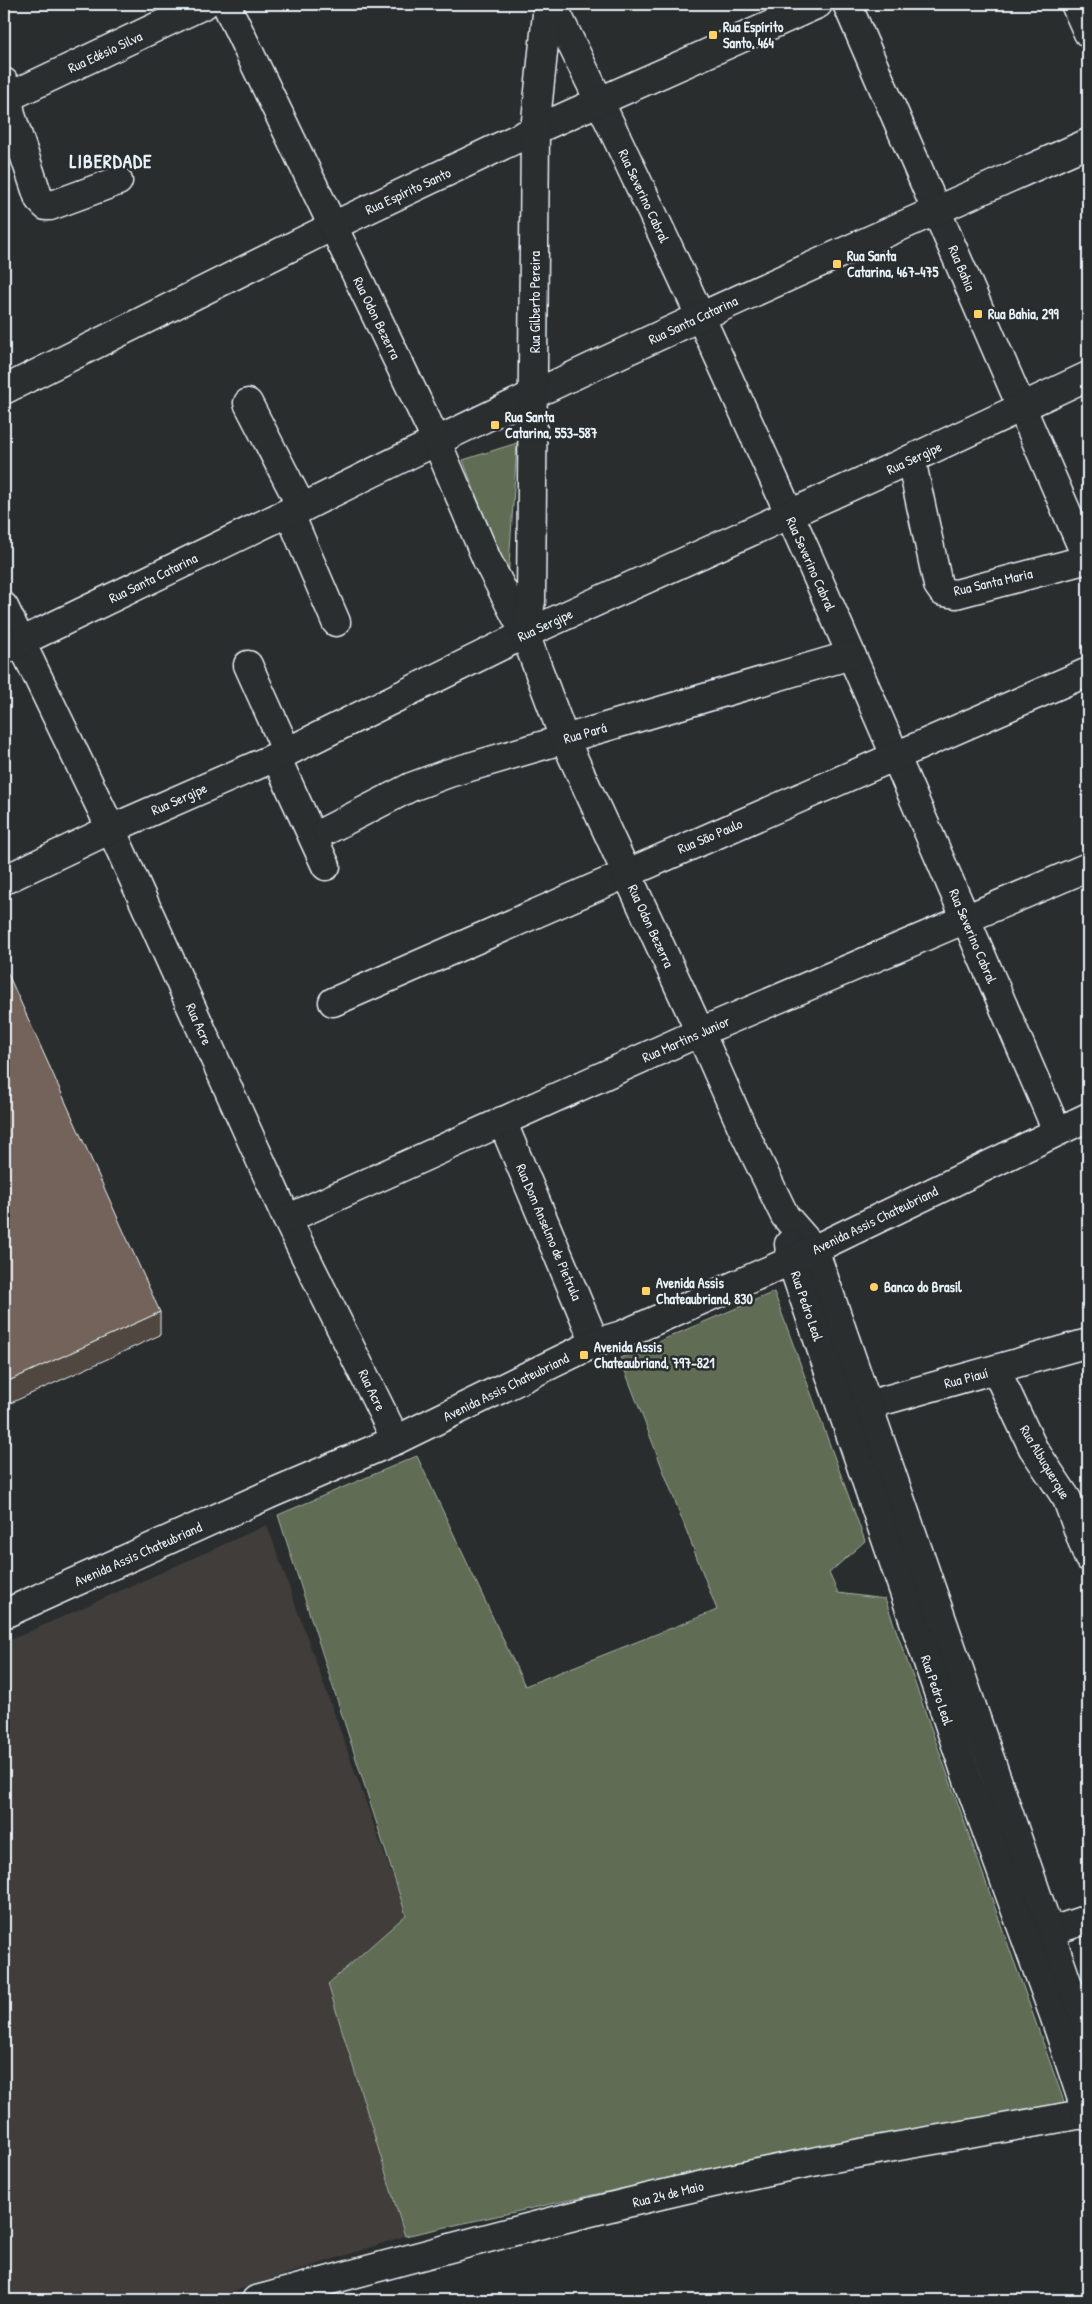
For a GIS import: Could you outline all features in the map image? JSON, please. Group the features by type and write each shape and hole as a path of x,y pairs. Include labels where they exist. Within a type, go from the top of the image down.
{"street":[{"name":"Rua Edésio Silva","path":"5,93 206,4"},
{"name":"Rua Odon Bezerra","path":"226,4 436,440 487,560 525,634 564,738 745,1134 803,1254"},
{"name":"Rua Gilberto Pereira","path":"525,634 531,602 535,130 548,4"},
{"name":"Rua Severino Cabral","path":"552,4 700,316 789,514 1057,1131"},
{"name":"Rua Espírito Santo","path":"4,390 333,226 535,130 818,4"},
{"name":"Rua Bahia","path":"847,4 1088,560"},
{"path":"1075,4 1088,33"},
{"path":"5,93 42,204 50,206 118,181"},
{"name":"Rua Santa Catarina","path":"12,646 534,393 700,316 1088,143"},
{"name":"Rua Sergipe","path":"4,880 111,829 281,754 525,634 911,459 1088,376"},
{"path":"248,404 296,510 336,622"},
{"name":"Rua Santa Maria","path":"911,459 938,585 943,592 956,594 1088,560"},
{"name":"Rua Acre","path":"4,607 12,646 111,829 286,1218 396,1440"},
{"name":"Rua Pará","path":"327,830 419,784 449,773 851,655"},
{"path":"248,665 326,866"},
{"name":"Rua São Paulo","path":"333,1002 1088,672"},
{"name":"Rua Martins Junior","path":"286,1218 700,1032 1088,867"},
{"name":"Avenida Assis Chateubriand","path":"4,1614 272,1493 396,1440 595,1343 622,1335 803,1254 1088,1117"},
{"name":"Rua Dom Anselmo de Pietrula","path":"502,1122 595,1343"},
{"name":"Rua Pedro Leal","path":"803,1254 856,1410 968,1780 1037,1936 1088,2043"},
{"name":"Rua Piauí","path":"856,1410 1088,1342"},
{"name":"Rua Albuquerque","path":"996,1370 1033,1448 1078,1496 1088,1557"},
{"path":"1037,1936 1088,1919"},
{"name":"Rua Pedro Leal","path":"1037,1936 1055,2018 1088,2115"},
{"name":"Rua 24 de Maio","path":"256,2300 513,2232 714,2182 872,2151 1088,2115"}],"shaded area":[{"path":"267,1525 406,1915 328,1984 405,2236 207,2300 148,2295 48,2300 4,2300 4,1643"}],"green space":[{"path":"517,443 508,581 463,460"},
{"path":"774,1292 865,1541 829,1573 838,1593 885,1599 1067,2110 679,2176 405,2236 328,1984 406,1915 278,1515 417,1456 525,1686 717,1610 620,1358"}],"building":[{"path":"4,965 160,1312 4,1383"}],"place":[{"name":"Rua Espírito Santo, 464","path":"713,35"},
{"name":"Rua Santa Catarina, 467-475","path":"837,264"},
{"name":"Rua Bahia, 299","path":"978,314"},
{"name":"Rua Santa Catarina, 553-587","path":"495,425"},
{"name":"Banco do Brasil","path":"874,1287"},
{"name":"Avenida Assis Chateaubriand, 830","path":"646,1291"},
{"name":"Avenida Assis Chateaubriand, 797-821","path":"584,1355"}],"district":[{"name":"LIBERDADE","path":"111,161"}]}
